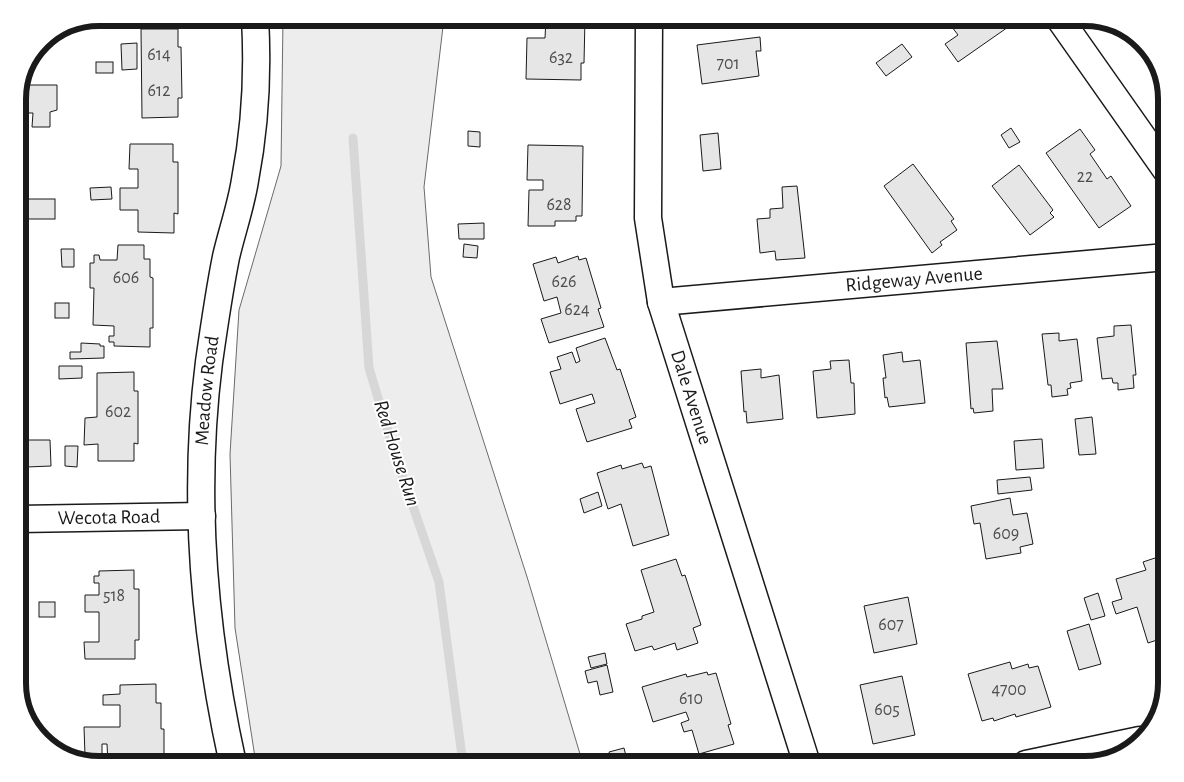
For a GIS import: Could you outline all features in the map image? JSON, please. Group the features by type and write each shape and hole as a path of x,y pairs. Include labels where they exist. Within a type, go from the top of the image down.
{"street":[{"name":"Meadow Road","path":"231,756 220,705 210,644 202,516 202,423 209,361 226,258 245,180 254,82 255,26"},
{"name":"Dale Avenue","path":"650,26 648,218 661,302 804,756"},
{"path":"1066,26 1158,159"},
{"name":"Ridgeway Avenue","path":"661,302 1158,258"},
{"name":"Wecota Road","path":"26,519 202,516"},
{"path":"1064,756 1125,743"}],"shaded area":[{"path":"283,26 443,26 424,187 431,277 528,580 581,756 255,756 235,628 230,454 239,310 281,166"}],"building":[{"path":"546,26 585,26 584,63 581,63 581,80 526,79 527,38 545,38"},
{"path":"951,26 1010,26 958,62 945,44 958,35"},
{"path":"141,29 178,29 178,47 181,47 182,98 178,98 178,117 142,118"},
{"path":"760,37 761,51 756,51 759,76 702,84 697,45"},
{"path":"137,43 137,69 122,70 121,44"},
{"path":"902,44 912,57 886,76 876,63"},
{"path":"96,62 113,62 113,73 96,73"},
{"path":"28,85 57,85 57,110 50,112 50,127 32,127 33,113 26,113"},
{"path":"1011,128 1020,142 1009,148 1001,135"},
{"path":"1080,129 1095,150 1090,154 1107,179 1111,176 1131,206 1099,228 1046,153"},
{"path":"468,131 480,132 480,147 468,146"},
{"path":"718,133 721,169 703,171 700,135"},
{"path":"130,144 173,144 173,162 178,162 178,214 174,213 174,233 138,232 138,210 120,210 120,188 138,188 138,169 129,169"},
{"path":"528,145 583,146 582,216 576,216 576,221 555,221 555,226 528,226 529,190 543,190 543,180 527,180"},
{"path":"913,164 954,219 951,221 957,230 940,242 942,245 932,253 884,186"},
{"path":"1019,165 1053,210 1050,213 1054,217 1030,235 992,186"},
{"path":"797,186 805,258 776,260 775,251 760,253 757,219 770,218 770,209 783,208 782,187"},
{"path":"111,187 112,199 91,200 90,188"},
{"path":"27,199 55,199 55,219 27,219"},
{"path":"484,223 484,239 459,239 458,224"},
{"path":"464,244 478,246 477,258 463,257"},
{"path":"118,245 144,245 144,259 150,259 150,277 153,278 153,328 150,328 150,347 114,346 114,342 109,342 109,336 114,336 114,326 93,325 94,288 90,288 90,263 94,263 94,255 99,255 100,260 117,260"},
{"path":"61,249 74,249 74,267 62,267"},
{"path":"578,256 579,260 586,258 601,308 598,309 604,327 549,343 541,319 561,313 557,297 544,301 533,264 556,257 558,263"},
{"path":"55,303 69,303 69,318 55,318"},
{"path":"1131,325 1136,375 1133,375 1134,388 1118,390 1118,383 1113,383 1112,378 1102,379 1097,338 1114,336 1114,326"},
{"path":"1059,333 1059,341 1077,339 1082,381 1070,383 1071,388 1067,389 1068,395 1052,397 1051,385 1048,385 1042,334"},
{"path":"605,338 617,370 620,369 636,417 629,420 632,428 587,442 576,409 595,403 592,394 560,404 550,372 561,369 557,357 572,352 576,363 580,361 576,348"},
{"path":"997,341 1003,389 992,389 993,411 974,413 973,408 971,409 966,343"},
{"path":"81,343 104,346 104,358 70,359 70,352 81,352"},
{"path":"902,352 903,362 920,360 925,403 889,407 887,397 885,398 883,378 886,378 883,355"},
{"path":"849,360 851,383 854,383 855,414 817,418 813,371 831,369 830,361"},
{"path":"59,366 82,366 82,378 59,379"},
{"path":"761,369 761,378 779,375 783,419 747,423 746,411 744,412 741,371"},
{"path":"134,372 134,391 138,391 138,444 134,443 134,461 98,461 98,444 84,445 85,418 97,417 97,373"},
{"path":"1092,417 1096,454 1079,455 1075,419"},
{"path":"1042,439 1044,468 1016,470 1014,441"},
{"path":"26,440 50,440 51,466 27,467"},
{"path":"65,446 78,446 77,467 65,466"},
{"path":"642,463 644,468 651,466 669,535 633,546 621,504 608,509 597,473 621,465 622,469"},
{"path":"1030,477 1032,490 998,494 997,480"},
{"path":"598,492 602,506 584,513 580,499"},
{"path":"1010,498 1013,515 1027,513 1033,544 1020,547 1021,553 986,559 980,523 974,524 971,506"},
{"path":"1158,557 1158,640 1148,643 1137,607 1116,614 1112,602 1122,599 1116,579 1146,570 1143,562"},
{"path":"676,559 682,576 685,575 701,625 693,628 698,643 677,650 675,643 654,650 652,646 635,651 626,624 642,619 642,616 654,612 641,570"},
{"path":"134,570 134,589 139,589 139,640 135,640 135,659 85,659 84,642 99,642 99,612 85,612 85,595 99,595 99,583 94,583 94,576 99,576 99,571"},
{"path":"1098,593 1105,616 1091,620 1084,598"},
{"path":"908,597 917,644 874,653 864,606"},
{"path":"39,602 55,602 55,617 39,617"},
{"path":"1089,624 1101,664 1079,670 1067,631"},
{"path":"605,653 607,664 591,668 588,657"},
{"path":"1010,662 1012,669 1028,664 1029,668 1038,666 1051,707 1016,717 1015,714 994,721 993,718 982,721 968,674"},
{"path":"607,665 613,692 600,695 597,681 588,683 585,671"},
{"path":"707,672 708,675 716,673 731,724 728,725 734,744 699,754 692,730 684,732 681,723 689,720 686,712 653,722 642,687 686,674 687,677"},
{"path":"902,676 915,735 873,744 860,685"},
{"path":"156,684 156,703 161,703 161,729 164,729 164,754 152,754 152,756 108,756 107,744 102,744 102,756 85,754 84,727 120,727 120,705 103,705 103,695 120,694 120,685"},
{"path":"624,748 626,756 610,756 609,752"}],"waterway":[{"name":"Red House Run","path":"353,138 369,368 394,451 439,582 462,756"}]}
